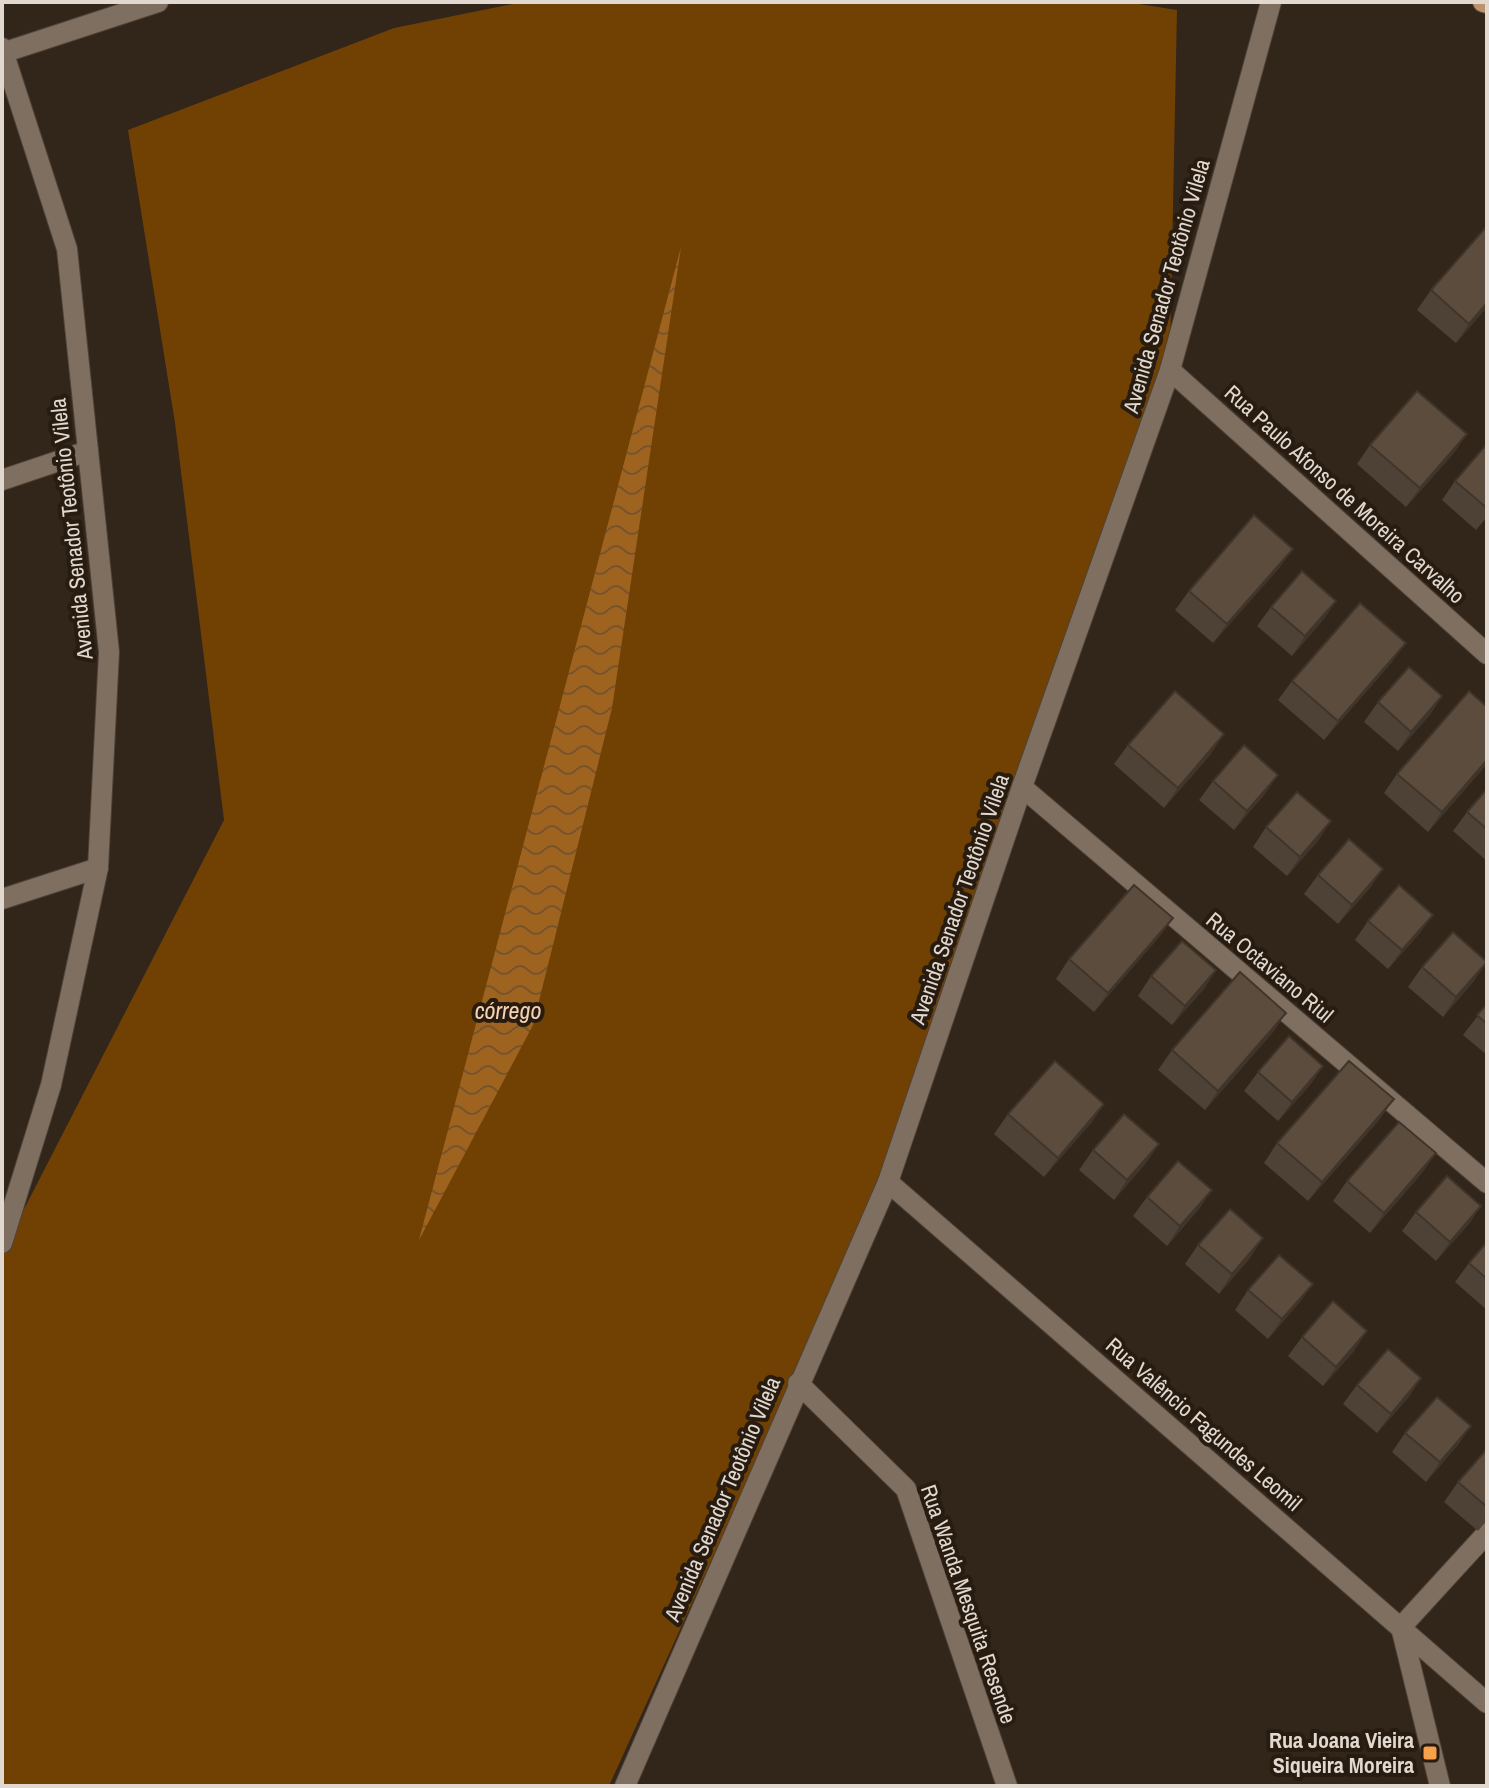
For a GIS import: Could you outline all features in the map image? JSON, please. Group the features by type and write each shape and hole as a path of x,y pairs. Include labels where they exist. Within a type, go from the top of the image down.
{"street":[{"path":"3,51 158,2"},
{"name":"Avenida Senador Teotônio Vilela","path":"625,1786 888,1182 1022,787 1170,370 1271,2"},
{"name":"Avenida Senador Teotônio Vilela","path":"2,1243 51,1085 98,868 109,652 67,249 3,51"},
{"name":"Rua Paulo Afonso de Moreira Carvalho","path":"1170,370 1487,654"},
{"path":"2,480 88,451"},
{"name":"Rua Octaviano Riul","path":"1022,787 1487,1183"},
{"path":"2,899 98,868"},
{"name":"Rua Valêncio Fagundes Leomil","path":"888,1182 1487,1703"},
{"name":"Rua Wanda Mesquita Resende","path":"798,1383 906,1489 1007,1786"},
{"path":"1440,1786 1401,1627 1487,1533"}],"shaded area":[{"path":"523,2 1126,2 1177,10 1170,354 884,1180 609,1786 2,1786 2,1252 224,820 175,423 128,130 394,28"}],"water":[{"name":"córrego","path":"681,247 612,708 533,1025 419,1240"}],"building":[{"path":"1487,226 1487,303 1469,324 1431,290"},
{"path":"1417,391 1467,434 1420,488 1370,445"},
{"path":"1487,446 1487,508 1455,481"},
{"path":"1254,515 1293,549 1227,624 1189,591"},
{"path":"1302,571 1336,601 1305,636 1271,607"},
{"path":"1360,603 1406,643 1338,721 1292,681"},
{"path":"1409,667 1442,696 1411,732 1378,702"},
{"path":"1175,691 1224,734 1178,788 1128,745"},
{"path":"1469,691 1487,707 1487,760 1442,812 1397,774"},
{"path":"1244,745 1278,775 1247,811 1213,781"},
{"path":"1487,789 1487,829 1467,812"},
{"path":"1297,792 1331,821 1300,857 1266,827"},
{"path":"1349,839 1383,869 1352,905 1318,875"},
{"path":"1134,885 1173,918 1108,993 1069,959"},
{"path":"1399,885 1433,915 1402,950 1368,921"},
{"path":"1453,932 1487,962 1456,997 1422,967"},
{"path":"1182,941 1216,970 1185,1006 1151,976"},
{"path":"1240,972 1286,1013 1218,1091 1172,1050"},
{"path":"1487,1004 1487,1024 1477,1015"},
{"path":"1289,1036 1323,1066 1292,1102 1258,1072"},
{"path":"1055,1061 1104,1104 1058,1158 1008,1114"},
{"path":"1349,1061 1394,1099 1322,1182 1277,1143"},
{"path":"1124,1114 1159,1144 1127,1180 1093,1150"},
{"path":"1399,1122 1436,1153 1384,1213 1347,1181"},
{"path":"1178,1161 1212,1190 1180,1226 1147,1197"},
{"path":"1447,1176 1481,1206 1450,1242 1416,1212"},
{"path":"1230,1209 1263,1238 1232,1274 1198,1245"},
{"path":"1487,1242 1487,1279 1469,1263"},
{"path":"1279,1255 1313,1284 1282,1319 1248,1290"},
{"path":"1333,1301 1367,1331 1336,1367 1302,1337"},
{"path":"1388,1349 1421,1378 1391,1414 1357,1385"},
{"path":"1437,1397 1471,1426 1440,1462 1405,1433"},
{"path":"1487,1449 1487,1507 1458,1482"}],"place":[{"name":"Rua Joana Vieira Siqueira Moreira","path":"1430,1753"}]}
